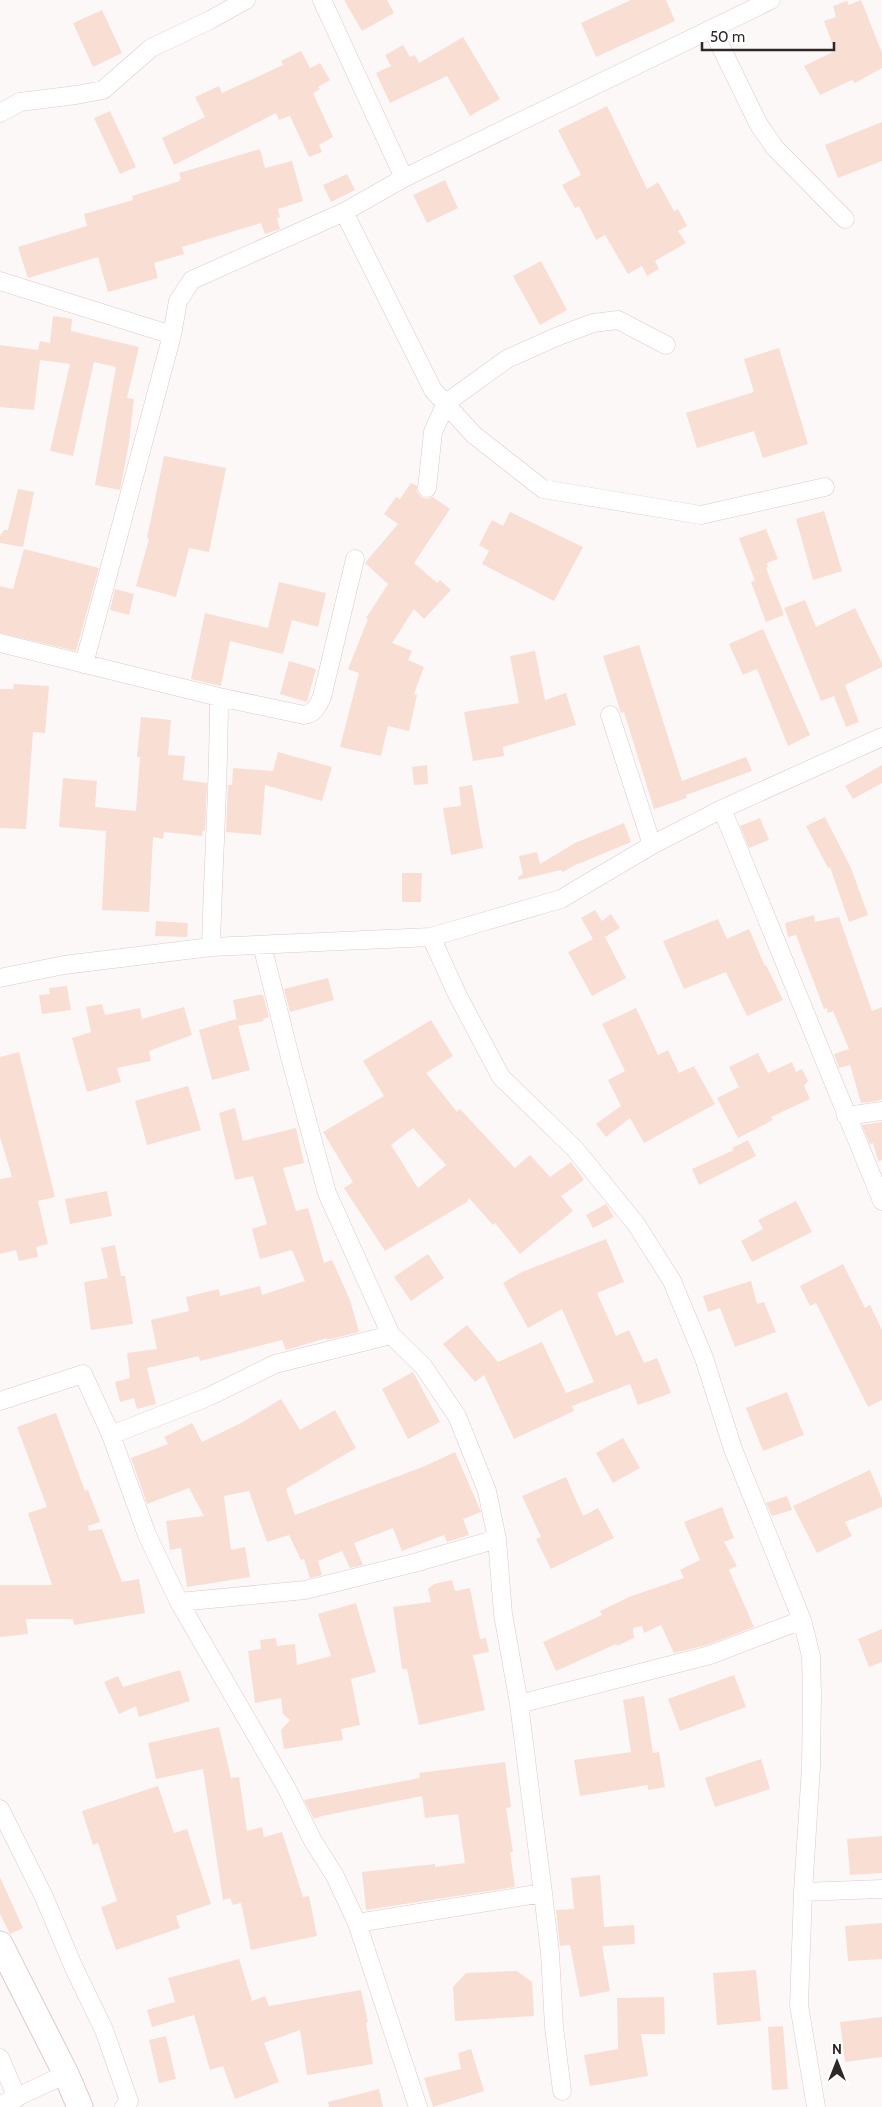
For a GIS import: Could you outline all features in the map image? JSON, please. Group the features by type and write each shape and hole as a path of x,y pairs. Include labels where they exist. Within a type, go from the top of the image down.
{"main road":[{"path":"0,1944 66,2074 80,2107"}],"street":[{"path":"0,113 20,102 103,90 151,48 210,20 246,0"},
{"path":"322,0 404,178"},
{"path":"84,664 172,335 178,301 192,280 344,212 404,178 771,0"},
{"path":"712,29 759,125 776,148 845,219"},
{"path":"344,212 434,390 474,435 543,490 701,515 825,486"},
{"path":"0,281 172,335"},
{"path":"427,488 433,432 446,403 507,359 593,323 618,320 666,344"},
{"path":"0,643 219,697 304,715 311,714 317,709 322,697 355,559"},
{"path":"212,947 213,862 219,772 219,697"},
{"path":"610,715 652,845"},
{"path":"0,978 64,965 212,947 431,937 561,899 652,845 722,808 882,737"},
{"path":"722,808 882,1201"},
{"path":"431,937 500,1077 575,1149 636,1224 672,1281 704,1358 743,1475 802,1620 811,1656 812,1694 811,1767 803,1892 799,2005 816,2107"},
{"path":"262,945 291,1061 328,1193 391,1335 423,1366 458,1416 487,1491 497,1539 503,1614 519,1704 543,1893 550,1953 554,2027 562,2091"},
{"path":"846,1116 882,1111"},
{"path":"111,1436 208,1397 275,1364 391,1335"},
{"path":"0,1401 83,1374 111,1436 147,1535 179,1602 286,1787 313,1841 335,1876 357,1923 418,2107"},
{"path":"179,1602 305,1590 414,1563 497,1539"},
{"path":"519,1704 710,1655 802,1620"},
{"path":"0,1809 44,1897 74,1968 104,2030 129,2101 124,2107"},
{"path":"803,1892 882,1889"},
{"path":"357,1923 543,1893"},
{"path":"0,2058 17,2098"},
{"path":"0,2104 17,2098 66,2074"}],"building":[{"path":"344,0 387,0 394,13 362,31"},
{"path":"631,0 666,0 675,21 596,57 581,23"},
{"path":"861,0 882,53 882,68 855,83 852,80 820,95 804,66 835,51 824,21 836,17 833,6 847,1 849,5"},
{"path":"102,10 122,53 93,67 73,23"},
{"path":"463,37 500,99 470,116 447,76 390,103 376,73 391,66 385,55 403,45 410,57 415,55 419,63"},
{"path":"301,51 310,68 320,63 330,80 318,87 320,89 313,93 333,137 319,145 322,152 309,157 290,116 279,120 276,113 174,165 162,138 205,117 195,97 219,86 222,93 283,65 281,61"},
{"path":"607,106 647,189 658,182 674,211 678,209 687,226 678,231 686,243 655,261 659,269 647,276 642,266 628,274 605,235 596,240 579,206 575,208 562,185 581,175 558,130"},
{"path":"110,111 136,167 120,174 94,118"},
{"path":"882,122 882,161 838,178 825,145"},
{"path":"260,149 265,168 292,161 303,201 278,209 280,217 277,218 280,229 265,234 261,223 182,247 184,254 154,263 158,278 108,292 98,257 28,278 18,247 87,226 84,214 133,200 132,196 180,181 179,173"},
{"path":"347,174 355,190 331,202 323,185"},
{"path":"445,180 458,208 427,223 413,195"},
{"path":"541,261 567,310 540,325 513,276"},
{"path":"53,316 72,319 71,331 139,347 127,398 134,399 129,443 120,490 95,485 116,367 94,362 73,456 50,451 70,364 40,360 34,410 0,407 0,345 38,350 40,341 50,343"},
{"path":"779,348 808,444 763,458 754,431 697,448 686,413 754,392 744,359"},
{"path":"164,456 226,468 209,552 189,548 176,597 136,586 149,539 147,538"},
{"path":"411,483 417,486 417,492 421,497 426,499 433,497 450,509 414,563 437,583 440,580 451,590 424,619 414,609 392,643 412,651 408,660 424,667 414,694 417,695 409,731 388,726 381,756 340,747 359,673 348,669 368,619 366,618 388,584 365,563 398,524 384,514 396,497 400,499"},
{"path":"18,489 34,492 23,547 0,543 0,536 4,530 8,530"},
{"path":"824,511 842,571 813,580 796,519"},
{"path":"510,512 583,547 554,601 482,564 489,551 479,545 492,520 503,526"},
{"path":"766,529 778,559 767,563 768,567 766,568 784,615 766,622 751,582 755,581 739,538"},
{"path":"24,549 99,568 76,651 0,633 0,586 13,589"},
{"path":"279,582 326,593 318,627 292,620 283,654 230,641 221,686 191,679 205,613 268,628"},
{"path":"115,589 134,594 129,615 110,610"},
{"path":"805,600 816,627 855,608 882,663 882,667 845,685 859,722 846,727 834,696 821,701 784,608"},
{"path":"763,629 810,735 788,746 757,669 743,675 729,644"},
{"path":"639,645 682,781 746,757 752,771 686,795 687,798 654,809 624,712 621,713 603,656"},
{"path":"535,651 545,700 566,693 576,725 503,747 504,756 473,761 464,712 519,703 510,656"},
{"path":"289,661 316,669 307,702 280,694"},
{"path":"14,684 49,686 45,733 33,732 26,829 0,828 0,689 13,689"},
{"path":"141,717 171,720 168,755 185,756 183,780 207,783 205,831 203,830 202,836 164,832 163,839 153,837 149,912 102,910 106,831 59,827 63,778 97,781 95,807 136,811 140,757 137,757"},
{"path":"278,752 332,767 322,801 265,785 261,835 226,832 228,785 232,785 233,768 273,771"},
{"path":"427,765 428,784 414,785 412,767"},
{"path":"882,765 882,783 853,799 845,786"},
{"path":"472,785 483,848 451,855 443,808 461,806 459,787"},
{"path":"825,817 851,868 868,915 849,922 830,867 828,868 806,826"},
{"path":"760,818 769,840 749,848 740,826"},
{"path":"624,823 631,842 563,872 561,870 519,880 518,877 523,874 519,856 537,852 540,864 575,843"},
{"path":"402,873 422,873 421,902 402,902"},
{"path":"595,910 602,921 611,914 620,928 605,937 626,978 592,996 568,952 593,939 581,918"},
{"path":"814,915 815,922 839,917 872,1011 882,1007 882,1099 878,1101 861,1103 850,1065 839,1068 834,1054 849,1049 833,1011 828,1013 827,1008 824,1009 796,935 788,937 785,923"},
{"path":"718,919 727,939 749,929 765,966 783,1000 747,1016 726,972 684,989 663,941"},
{"path":"156,921 188,923 187,937 155,936"},
{"path":"328,978 334,1000 290,1012 284,989"},
{"path":"67,986 71,1010 42,1014 39,995 50,994 49,988"},
{"path":"263,995 269,1017 263,1019 264,1021 238,1026 250,1070 212,1080 199,1030 236,1019 237,1021 233,1000"},
{"path":"102,1004 105,1015 140,1008 142,1019 184,1007 192,1035 149,1051 151,1061 117,1068 121,1082 87,1092 72,1038 91,1032 86,1007"},
{"path":"636,1008 658,1055 668,1050 679,1073 694,1066 715,1104 644,1143 630,1118 606,1137 596,1124 621,1106 608,1080 625,1071 602,1024"},
{"path":"431,1020 453,1056 426,1073 457,1112 460,1109 515,1168 530,1155 550,1177 571,1162 584,1180 561,1196 573,1211 520,1254 495,1223 493,1225 469,1198 467,1202 385,1251 344,1188 353,1182 323,1132 384,1096 363,1061","holes":["413,1128 446,1165 418,1188 391,1145"]},
{"path":"19,1052 55,1197 38,1201 48,1244 36,1247 38,1257 19,1261 16,1250 0,1254 0,1179 12,1177 0,1137 0,1057"},
{"path":"758,1053 768,1073 792,1062 796,1072 802,1069 808,1081 804,1086 810,1099 771,1117 773,1120 738,1138 717,1098 739,1087 729,1067"},
{"path":"188,1086 201,1130 147,1145 135,1101"},
{"path":"235,1108 243,1141 296,1128 304,1163 283,1168 296,1211 308,1208 324,1263 332,1260 350,1300 359,1332 327,1340 327,1338 286,1350 282,1340 200,1361 199,1356 147,1368 156,1404 137,1409 134,1398 120,1402 115,1382 130,1378 127,1353 157,1349 151,1320 189,1311 186,1297 219,1289 220,1296 260,1286 262,1295 305,1281 292,1250 260,1259 252,1229 267,1224 253,1176 235,1180 219,1113"},
{"path":"882,1122 882,1160 878,1161 873,1143 870,1144 862,1125"},
{"path":"748,1140 756,1156 699,1185 692,1169 734,1150 732,1148"},
{"path":"107,1191 112,1216 70,1224 65,1199"},
{"path":"796,1201 812,1232 752,1262 741,1241 763,1229 758,1220"},
{"path":"606,1204 614,1217 593,1228 586,1215"},
{"path":"606,1239 624,1282 597,1293 616,1336 629,1330 644,1363 657,1358 671,1393 638,1405 630,1384 572,1406 574,1411 514,1439 484,1375 475,1382 443,1344 467,1325 498,1362 542,1342 566,1393 594,1382 562,1309 528,1328 503,1283 522,1272"},
{"path":"115,1245 121,1276 125,1276 133,1324 91,1330 84,1282 108,1278 101,1248"},
{"path":"428,1254 444,1278 411,1301 394,1277"},
{"path":"843,1264 865,1308 870,1305 882,1330 882,1400 868,1407 816,1303 810,1306 800,1286"},
{"path":"751,1281 757,1304 764,1302 776,1332 735,1347 720,1308 708,1312 703,1296"},
{"path":"413,1372 440,1422 408,1439 382,1389"},
{"path":"787,1392 804,1435 763,1451 746,1408"},
{"path":"281,1399 300,1430 335,1410 356,1448 286,1489 295,1515 425,1466 455,1452 481,1512 463,1519 469,1535 447,1542 444,1535 402,1551 393,1528 354,1543 363,1565 350,1568 342,1551 318,1561 322,1575 310,1578 304,1559 301,1560 289,1535 267,1542 249,1491 224,1496 231,1550 245,1547 250,1577 187,1587 181,1548 170,1550 166,1521 204,1516 189,1488 147,1504 131,1458 168,1444 164,1437 192,1423 202,1442 241,1423"},
{"path":"56,1413 85,1491 88,1490 100,1522 88,1526 89,1531 102,1529 122,1582 139,1579 145,1613 74,1625 73,1619 26,1619 28,1634 0,1637 0,1585 52,1585 28,1513 47,1507 17,1427"},
{"path":"623,1438 640,1468 613,1483 596,1453"},
{"path":"870,1470 882,1499 882,1507 845,1522 852,1536 817,1553 793,1506"},
{"path":"566,1477 583,1516 598,1508 614,1538 551,1569 536,1539 541,1537 522,1496"},
{"path":"787,1496 792,1510 772,1516 766,1503"},
{"path":"722,1507 734,1538 724,1542 737,1566 729,1570 754,1627 707,1645 674,1653 661,1625 644,1633 642,1626 633,1628 634,1638 556,1671 543,1642 602,1615 600,1611 629,1597 684,1578 680,1570 700,1560 684,1522"},
{"path":"452,1580 455,1591 470,1588 480,1639 486,1638 489,1652 473,1655 485,1710 419,1725 407,1669 402,1669 393,1607 431,1602 428,1589 434,1584"},
{"path":"356,1603 376,1672 351,1679 360,1725 341,1729 343,1740 284,1749 281,1730 290,1720 283,1714 281,1698 255,1703 248,1651 261,1649 260,1640 276,1638 277,1646 295,1644 297,1665 331,1656 318,1614"},
{"path":"882,1629 882,1662 869,1667 858,1639"},
{"path":"180,1670 190,1701 139,1717 136,1706 119,1714 104,1682 118,1676 123,1687"},
{"path":"734,1675 746,1707 680,1731 668,1699"},
{"path":"644,1696 653,1753 659,1752 665,1787 648,1790 648,1785 580,1796 574,1760 631,1752 623,1700"},
{"path":"219,1727 231,1778 239,1777 247,1831 262,1827 264,1837 282,1832 303,1897 309,1896 317,1936 251,1950 241,1903 233,1905 230,1898 223,1900 203,1769 156,1779 148,1743"},
{"path":"761,1759 770,1789 715,1807 705,1778"},
{"path":"505,1762 511,1807 506,1808 513,1852 510,1852 515,1887 366,1910 362,1872 435,1864 435,1867 465,1863 458,1814 425,1818 422,1796 314,1819 304,1800 420,1778 419,1773"},
{"path":"158,1786 174,1833 187,1829 211,1904 176,1916 180,1928 116,1950 101,1907 117,1901 98,1843 93,1845 82,1811"},
{"path":"882,1836 882,1873 850,1875 847,1839"},
{"path":"600,1875 604,1927 634,1925 635,1944 602,1946 610,1991 580,1997 570,1945 560,1946 556,1910 574,1909 571,1878"},
{"path":"0,1877 23,1928 10,1934 0,1914"},
{"path":"882,1923 882,1959 848,1961 845,1926"},
{"path":"239,1959 252,2001 265,1996 269,2006 361,1990 368,2022 366,2023 373,2064 307,2075 300,2030 264,2043 279,2082 235,2099 223,2066 210,2070 194,2015 152,2027 147,2010 175,2002 168,1978"},
{"path":"756,1970 761,2021 717,2025 713,1973"},
{"path":"517,1971 532,1982 534,2016 455,2021 453,1987 466,1973"},
{"path":"664,1997 665,2034 641,2034 648,2076 590,2086 584,2055 618,2049 617,1998"},
{"path":"882,2017 882,2057 845,2062 840,2022"},
{"path":"783,2026 788,2089 772,2090 768,2027"},
{"path":"166,2036 176,2079 159,2083 149,2040"},
{"path":"471,2049 484,2091 433,2107 424,2078 461,2069 458,2053"},
{"path":"379,2089 383,2107 329,2107 328,2102"}]}
